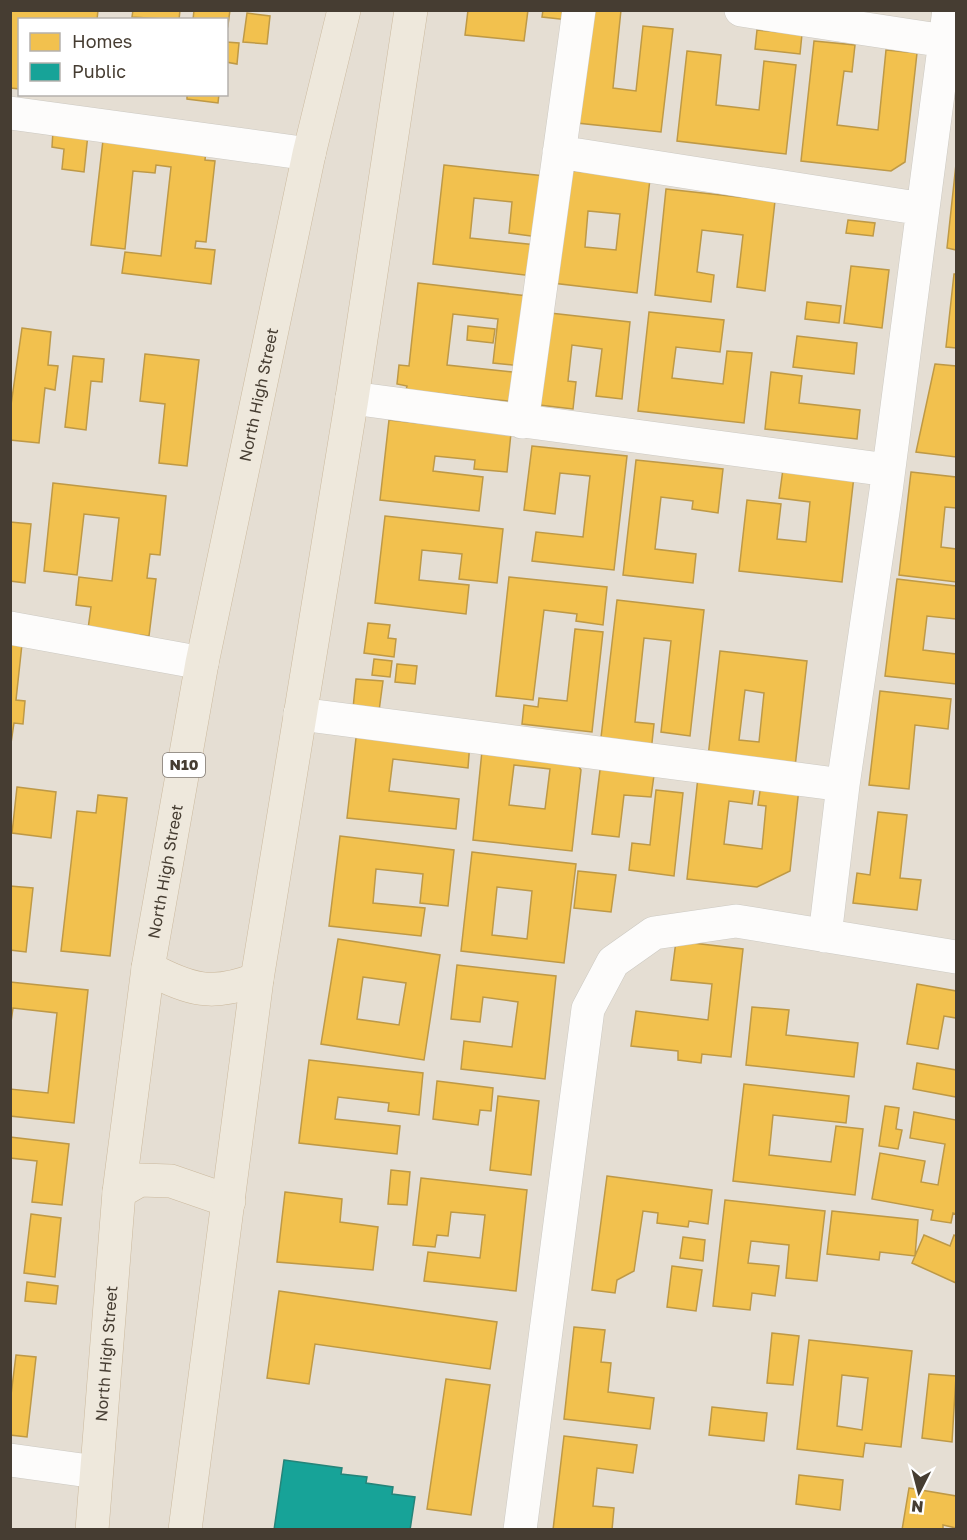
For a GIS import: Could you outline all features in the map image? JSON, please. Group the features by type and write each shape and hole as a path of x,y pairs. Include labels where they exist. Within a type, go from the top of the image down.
{"highway":[{"name":"North High Street","path":"92,1530 119,1192 148,968 202,663 309,154 344,10"},
{"path":"185,1530 257,979 352,398 411,10"},
{"path":"148,968 180,985 204,990 233,989 257,979"},
{"path":"119,1192 140,1180 171,1181 228,1201"}],"street":[{"path":"522,422 579,10"},
{"path":"741,10 947,26 888,470 843,785 825,936"},
{"path":"10,112 309,154"},
{"path":"560,152 923,209"},
{"path":"352,398 888,470"},
{"path":"10,628 202,663"},
{"path":"300,714 843,785"},
{"path":"520,1530 588,1010 613,962 654,933 736,921 957,957"},
{"path":"10,1460 96,1472"}],"shaded area":[{"path":"11,11 956,11 956,1529 11,1529"}],"building: Homes":[{"path":"10,10 98,10 97,18 18,18 18,89 10,88"},
{"path":"133,10 180,10 179,18 132,17"},
{"path":"194,10 230,10 228,25 228,18 193,18"},
{"path":"468,10 528,10 524,41 465,35"},
{"path":"543,10 570,10 569,20 542,17"},
{"path":"589,10 621,10 613,88 636,91 643,26 673,29 661,132 577,123"},
{"path":"247,13 270,16 267,44 243,42"},
{"path":"757,30 802,34 800,54 755,49"},
{"path":"814,41 855,45 852,72 844,71 837,125 878,130 886,50 917,53 905,162 891,171 801,161"},
{"path":"228,42 239,43 237,64 228,62"},
{"path":"687,51 721,55 716,105 759,110 764,61 796,65 786,154 677,141"},
{"path":"187,96 219,96 218,103 187,99"},
{"path":"53,130 88,134 84,172 62,169 64,149 52,147"},
{"path":"103,140 206,151 205,160 215,161 206,242 196,241 195,248 215,250 211,284 122,273 125,252 161,256 171,167 156,165 155,173 133,171 125,249 91,245"},
{"path":"956,164 956,250 947,248"},
{"path":"444,165 545,176 538,237 509,233 512,202 474,198 470,238 537,245 533,276 433,264"},
{"path":"565,170 650,179 637,293 552,283","holes":["588,211 620,214 616,250 585,247"]},
{"path":"666,189 775,201 765,291 737,287 743,235 702,230 697,272 714,275 711,302 655,295"},
{"path":"848,220 875,223 873,236 846,233"},
{"path":"851,266 889,270 882,328 844,323"},
{"path":"954,274 956,274 956,348 946,347"},
{"path":"418,283 528,296 521,366 493,363 498,319 453,314 447,365 521,373 518,402 406,390 407,386 397,384 399,365 409,366"},
{"path":"807,302 841,306 839,323 805,319"},
{"path":"541,312 630,322 622,399 596,396 602,349 572,345 568,381 576,382 573,409 531,404"},
{"path":"649,312 724,320 720,352 676,347 672,378 723,384 727,351 752,353 744,423 638,411"},
{"path":"468,326 495,329 493,343 467,340"},
{"path":"22,328 51,332 48,365 58,366 55,390 45,388 39,443 10,440 10,412"},
{"path":"797,336 857,343 854,374 793,367"},
{"path":"145,354 199,360 187,466 159,463 165,404 140,401"},
{"path":"73,356 104,359 102,382 91,381 86,430 65,427"},
{"path":"935,364 956,366 956,457 916,452"},
{"path":"771,372 802,376 799,403 860,410 857,439 765,429"},
{"path":"389,420 511,433 507,472 474,469 475,460 435,456 433,471 483,477 479,511 380,500"},
{"path":"532,446 627,456 614,570 532,561 536,532 583,537 590,476 560,473 555,514 524,510"},
{"path":"636,460 723,469 718,513 692,509 693,501 661,497 655,549 696,554 693,583 623,575"},
{"path":"783,469 854,476 842,582 739,571 747,500 781,504 777,539 806,542 810,502 779,498"},
{"path":"911,472 956,477 956,508 945,507 941,547 956,549 956,582 899,575"},
{"path":"53,483 166,496 160,555 150,554 147,578 156,579 149,636 88,629 91,607 76,605 79,577 112,581 119,518 84,514 77,575 44,571"},
{"path":"385,516 503,529 497,583 459,579 462,554 422,550 419,580 469,585 466,614 375,603"},
{"path":"10,522 31,524 25,583 10,581"},
{"path":"509,577 607,587 603,625 576,621 577,614 544,610 533,700 496,696"},
{"path":"897,579 956,586 956,619 927,616 923,650 956,654 956,684 885,676"},
{"path":"617,600 704,610 690,736 661,732 671,641 644,638 635,722 654,724 651,752 600,746"},
{"path":"368,623 390,625 388,638 396,639 394,657 364,653"},
{"path":"575,629 603,632 592,732 522,724 524,705 538,707 539,698 567,701"},
{"path":"10,643 22,644 16,700 25,701 23,724 14,723 10,750"},
{"path":"720,651 807,661 795,767 708,757","holes":["745,690 764,693 759,742 739,740"]},
{"path":"374,659 392,661 390,677 372,675"},
{"path":"397,664 417,666 415,684 395,682"},
{"path":"356,679 383,681 379,711 353,708"},
{"path":"880,691 951,699 948,729 915,725 909,789 869,785"},
{"path":"357,729 470,742 468,768 393,759 389,791 459,799 456,829 347,818"},
{"path":"483,741 569,751 581,770 572,851 473,840","holes":["514,765 550,769 545,809 509,805"]},
{"path":"601,762 655,768 651,797 624,795 619,837 592,834"},
{"path":"698,777 755,783 752,804 729,801 724,844 762,849 766,806 758,805 761,784 799,788 790,871 757,887 687,879"},
{"path":"17,787 56,792 51,838 12,833"},
{"path":"656,790 683,793 674,876 629,870 632,843 650,845"},
{"path":"98,795 127,798 110,956 61,951 77,811 96,813"},
{"path":"878,812 907,815 900,878 921,880 917,910 853,903 857,873 870,875"},
{"path":"340,836 454,850 448,906 420,903 423,874 376,869 373,903 425,908 421,936 329,926"},
{"path":"472,852 576,864 564,963 461,951","holes":["497,887 532,891 527,939 492,935"]},
{"path":"578,871 616,875 611,912 574,908"},
{"path":"10,886 33,888 26,952 10,950"},
{"path":"338,939 440,955 424,1060 321,1044","holes":["363,977 406,983 399,1025 357,1019"]},
{"path":"676,941 743,949 731,1057 702,1054 701,1063 678,1060 678,1051 631,1046 636,1011 708,1020 712,984 671,980"},
{"path":"457,965 556,976 545,1079 461,1069 464,1041 512,1047 518,1002 483,997 480,1022 451,1019"},
{"path":"10,982 88,990 74,1123 10,1116 10,1089 48,1093 57,1013 13,1008 10,1029"},
{"path":"917,984 956,991 956,1018 944,1016 938,1049 907,1044"},
{"path":"752,1007 789,1010 786,1035 858,1043 854,1077 746,1065"},
{"path":"309,1060 423,1073 419,1115 388,1111 389,1103 338,1097 335,1119 400,1126 397,1154 299,1143"},
{"path":"917,1063 956,1070 956,1097 913,1089"},
{"path":"437,1081 493,1088 491,1111 480,1110 478,1125 433,1119"},
{"path":"744,1084 849,1096 846,1123 773,1115 769,1155 831,1162 836,1126 863,1129 855,1195 733,1181"},
{"path":"498,1096 539,1101 531,1175 490,1170"},
{"path":"885,1106 899,1108 896,1129 902,1130 898,1149 879,1146"},
{"path":"914,1112 956,1120 956,1214 953,1213 951,1223 931,1220 933,1210 872,1199 880,1153 925,1161 921,1182 938,1185 945,1144 910,1138"},
{"path":"10,1137 69,1144 62,1205 32,1202 37,1161 10,1158"},
{"path":"391,1170 410,1172 407,1205 388,1204"},
{"path":"607,1176 712,1190 708,1224 689,1221 688,1227 657,1223 658,1213 643,1211 634,1271 617,1280 615,1293 592,1290"},
{"path":"421,1178 527,1190 516,1291 424,1281 428,1252 480,1258 485,1215 451,1212 448,1236 437,1235 435,1247 413,1245"},
{"path":"285,1192 342,1199 340,1222 378,1227 373,1270 277,1262"},
{"path":"725,1200 825,1211 817,1281 786,1278 789,1245 751,1241 748,1263 779,1266 775,1296 752,1293 750,1310 713,1306"},
{"path":"832,1211 918,1220 915,1256 880,1252 879,1260 827,1254"},
{"path":"31,1214 61,1218 55,1277 24,1273"},
{"path":"924,1235 950,1246 954,1235 956,1236 956,1283 912,1263"},
{"path":"683,1237 705,1240 703,1261 680,1258"},
{"path":"672,1266 702,1270 696,1311 667,1307"},
{"path":"27,1282 58,1286 56,1304 25,1301"},
{"path":"279,1291 497,1322 490,1369 315,1344 309,1384 267,1378"},
{"path":"574,1327 605,1330 601,1362 611,1363 608,1392 654,1398 650,1429 564,1419"},
{"path":"772,1333 799,1336 793,1385 767,1383"},
{"path":"809,1340 912,1351 901,1447 865,1443 863,1457 797,1449","holes":["842,1375 868,1378 862,1430 837,1426"]},
{"path":"16,1355 36,1357 27,1437 10,1435 10,1403"},
{"path":"929,1374 956,1376 952,1442 922,1438"},
{"path":"446,1379 490,1385 471,1515 427,1509"},
{"path":"712,1407 767,1413 764,1441 709,1435"},
{"path":"564,1436 637,1445 633,1473 597,1468 593,1506 614,1508 612,1530 553,1530"},
{"path":"799,1475 843,1480 840,1510 796,1504"},
{"path":"909,1488 956,1496 956,1528 943,1525 943,1530 902,1530"}],"building: Public":[{"path":"284,1460 342,1468 341,1474 367,1477 366,1483 393,1487 392,1494 415,1497 410,1530 274,1530"}]}
